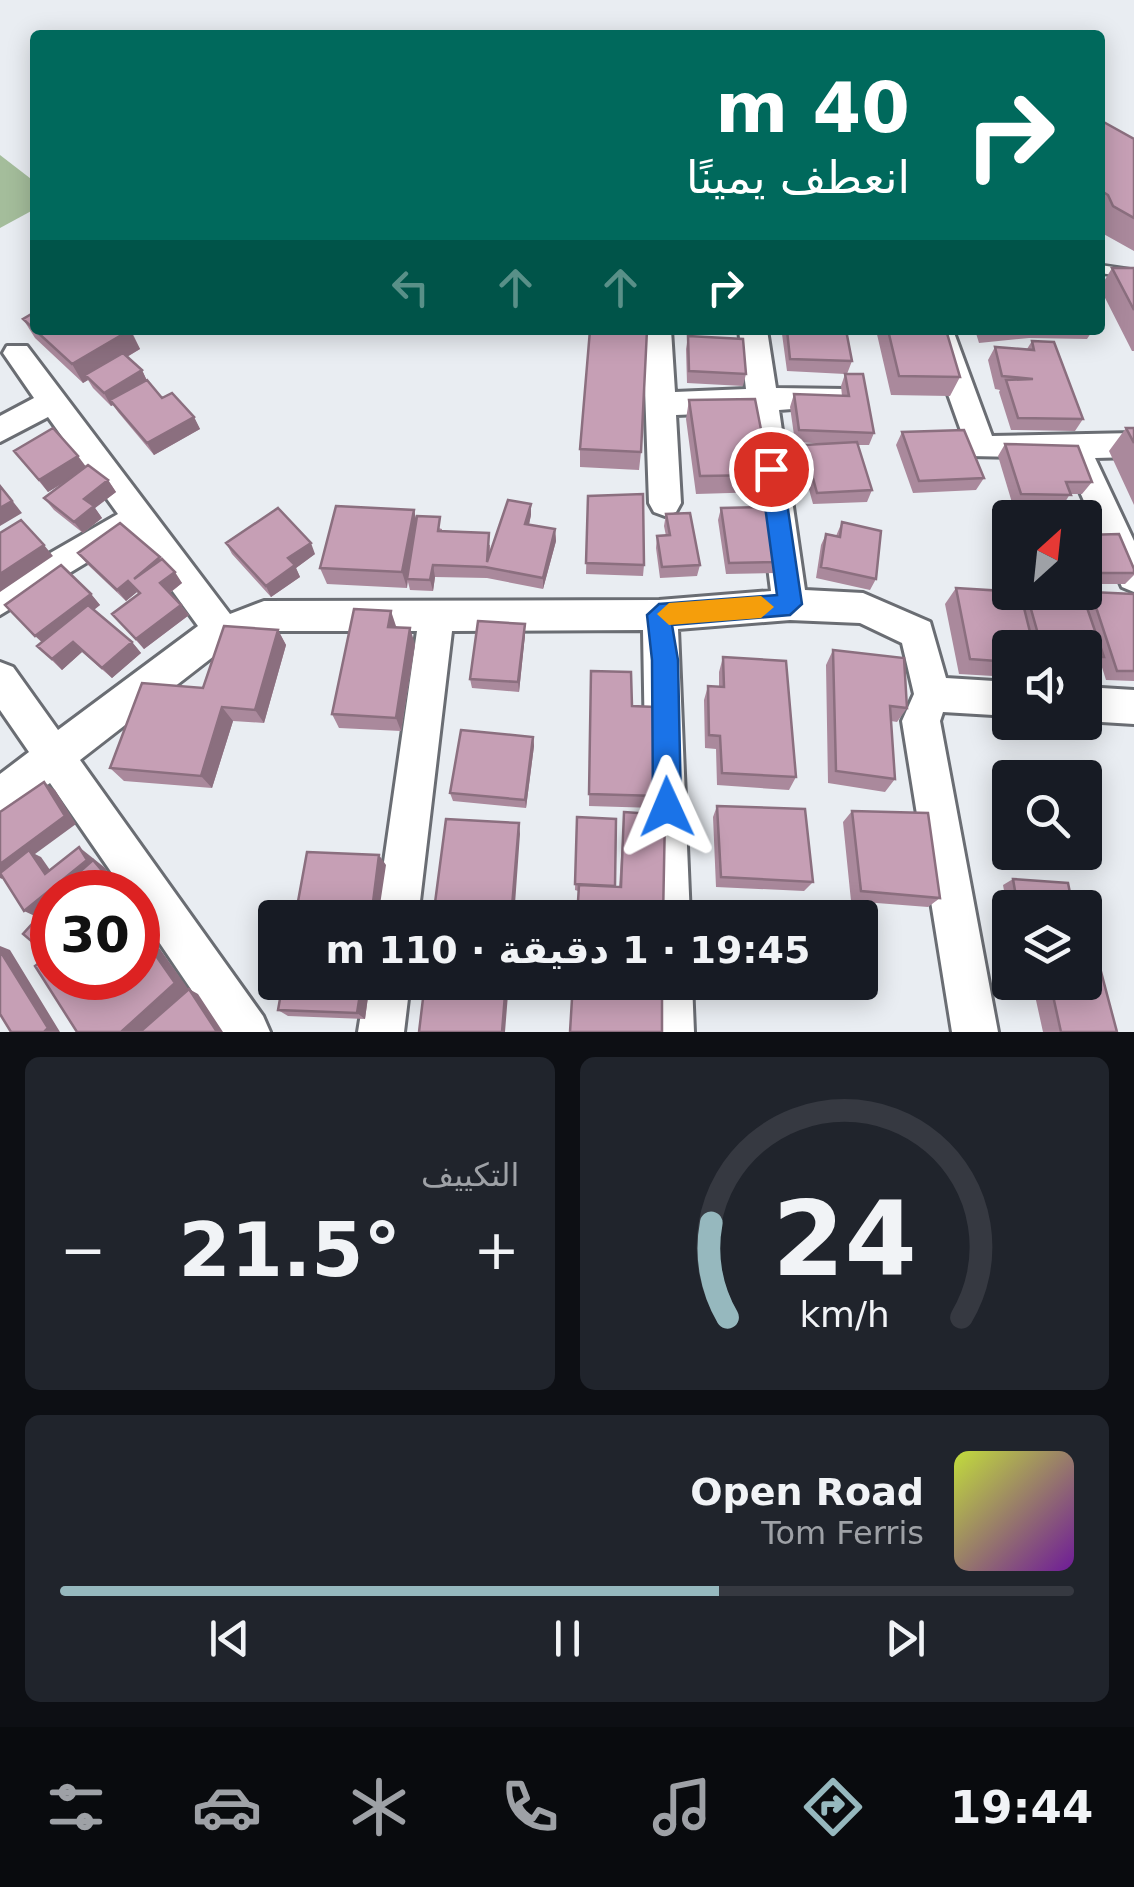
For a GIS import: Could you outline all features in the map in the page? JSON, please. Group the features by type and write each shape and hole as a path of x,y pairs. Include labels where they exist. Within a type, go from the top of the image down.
{"street":[{"path":"657,335 666,503"},
{"path":"754,335 790,604"},
{"path":"941,335 981,448 1134,445"},
{"path":"17,353 222,631"},
{"path":"661,404 835,398"},
{"path":"0,430 53,401"},
{"path":"1075,446 1134,577"},
{"path":"0,600 139,515"},
{"path":"0,798 222,631 264,616 659,615 790,604 863,608 917,633 932,694 921,720 975,1032"},
{"path":"659,615 665,660 669,900"},
{"path":"398,900 436,618"},
{"path":"0,680 248,1032"},
{"path":"932,694 992,698"},
{"path":"1102,705 1134,707"},
{"path":"381,1032 385,1000"},
{"path":"670,1000 671,1032"}],"lane":[{"path":"1105,270 1134,274"}],"green space":[{"path":"0,155 30,178 30,212 0,228"}],"building":[{"path":"1105,123 1134,139 1134,218 1113,206 1108,195"},
{"path":"1112,268 1134,268 1134,310"},
{"path":"40,335 121,335 72,364"},
{"path":"590,335 647,335 641,452 580,449"},
{"path":"788,335 847,335 852,361 790,359"},
{"path":"889,335 947,335 960,377 899,376"},
{"path":"688,336 743,339 746,374 689,371"},
{"path":"1032,341 1054,342 1083,419 1018,418 1006,380 1033,379 1002,376 995,347 1034,350"},
{"path":"123,353 142,370 104,393 85,375"},
{"path":"845,374 863,374 874,433 799,430 794,394 849,396"},
{"path":"147,380 162,398 172,393 194,417 147,443 110,400"},
{"path":"755,399 770,475 700,476 689,400"},
{"path":"53,428 78,456 39,480 14,451"},
{"path":"964,430 984,478 919,481 902,432"},
{"path":"857,442 872,490 817,493 804,445"},
{"path":"1005,444 1078,446 1092,482 1066,482 1071,495 1021,494"},
{"path":"88,465 108,480 84,499 94,506 74,522 44,498"},
{"path":"0,486 12,501 0,508"},
{"path":"643,494 644,565 586,563 588,496"},
{"path":"508,500 531,504 525,524 555,529 543,578 485,567 433,565 430,580 407,579 417,516 440,517 438,531 489,533 487,562"},
{"path":"336,506 414,510 402,572 320,568"},
{"path":"769,507 780,562 729,563 721,508"},
{"path":"278,508 311,543 288,558 295,565 266,586 226,543"},
{"path":"690,513 700,565 662,567 657,536 670,535 666,514"},
{"path":"21,520 44,545 0,574 0,533"},
{"path":"842,522 881,531 876,579 821,567 826,534 840,537"},
{"path":"120,523 160,557 134,579 162,559 175,572 160,583 181,605 136,639 112,614 140,593 128,581 117,590 78,553"},
{"path":"1102,534 1119,534 1134,573 1102,573"},
{"path":"61,565 91,594 35,636 5,605"},
{"path":"956,588 992,590 992,610 1024,610 1030,630 992,630 992,661 970,659"},
{"path":"1102,593 1134,594 1134,671 1117,671 1097,610 1102,610"},
{"path":"88,605 132,642 102,668 73,642 52,659 37,646"},
{"path":"354,609 391,611 388,627 410,628 396,718 332,714"},
{"path":"1031,610 1088,610 1095,630 1037,630"},
{"path":"478,621 525,624 518,682 470,679"},
{"path":"224,626 278,630 255,710 222,707 201,776 110,768 142,683 203,688"},
{"path":"833,650 904,658 907,708 890,706 895,779 836,771"},
{"path":"723,657 786,661 796,777 722,773 720,736 709,735 708,686 724,687"},
{"path":"591,671 631,672 632,706 655,707 658,796 589,794"},
{"path":"461,730 533,737 525,800 450,793"},
{"path":"44,782 65,816 0,864 0,812"},
{"path":"717,806 805,809 813,882 721,877"},
{"path":"852,811 928,813 940,898 861,891"},
{"path":"624,812 665,815 663,900 578,900 579,885 621,887"},
{"path":"577,817 616,819 615,886 575,884"},
{"path":"446,819 519,823 513,900 435,900"},
{"path":"79,847 87,860 75,870 50,870"},
{"path":"29,850 42,870 30,870 30,906 24,911 0,873"},
{"path":"307,852 379,855 373,900 298,900"},
{"path":"93,860 101,870 82,870"},
{"path":"1013,879 1068,883 1069,890 1015,890"},
{"path":"0,951 48,1028 44,1032 11,1032 0,1014"},
{"path":"160,962 175,983 160,997"},
{"path":"1102,976 1117,1032 1061,1032 1054,1000 1102,1000"},
{"path":"189,989 217,1032 140,1032"},
{"path":"57,1000 156,1000 121,1032 77,1032"},
{"path":"280,1000 359,1000 357,1013 278,1010"},
{"path":"423,1000 505,1000 502,1032 419,1032"},
{"path":"572,1000 662,1000 662,1032 570,1032"}],"slow traffic":[{"path":"669,614 761,607"}],"route":[{"path":"667,807 665,660 659,615 790,604 771,469"}]}
